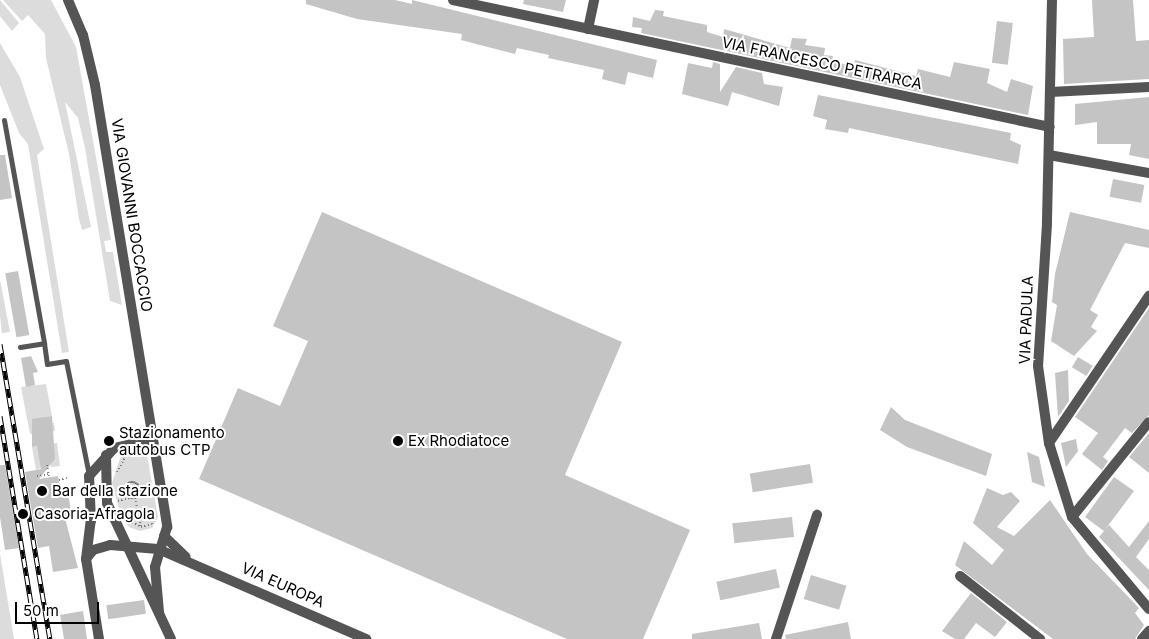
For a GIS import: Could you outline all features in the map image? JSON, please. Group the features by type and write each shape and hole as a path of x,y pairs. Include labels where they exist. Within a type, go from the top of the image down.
{"street":[{"name":"VIA GIOVANNI BOCCACCIO","path":"71,0 96,85 167,527 164,536"},
{"name":"VIA FRANCESCO PETRARCA","path":"453,0 1050,127"},
{"path":"588,29 594,0"},
{"name":"VIA PADULA","path":"1052,0 1049,155 1038,366 1049,444 1072,517 1149,609"},
{"path":"1050,92 1149,87"},
{"path":"1049,155 1149,173"},
{"path":"1049,444 1149,296"},
{"path":"1072,517 1149,422"},
{"path":"99,639 86,558 91,521 89,476 106,454 125,443 153,439"},
{"path":"106,454 107,503 172,639"},
{"path":"776,639 817,515"},
{"path":"159,612 154,586 158,548 164,536"},
{"name":"VIA EUROPA","path":"164,536 188,559"},
{"name":"VIA EUROPA","path":"86,558 103,546 126,545 158,548 188,559 366,639"},
{"path":"960,576 1040,639"},
{"path":"1142,639 1149,631"}],"lane":[{"path":"4,120 47,364 66,362 89,476"},
{"path":"20,347 44,343"}],"path":[{"path":"116,476 129,454"},
{"path":"48,465 49,478"},
{"path":"37,476 49,474"},
{"path":"59,480 67,478"},
{"path":"149,480 152,495"},
{"path":"130,498 124,490 128,483 135,482 140,489"},
{"path":"141,527 135,498 140,489 150,487"},
{"path":"116,495 120,507"},
{"path":"117,501 135,498"},
{"path":"122,512 141,527"},
{"path":"141,527 152,524 155,512"}],"shaded area":[{"path":"0,0 19,23 12,31 0,16"},
{"path":"3,0 51,0 76,47 111,240 104,241 106,252 113,252 122,305 110,301 85,148 78,118 65,102 91,227 82,230 69,154 46,58 45,34 28,15 22,21"},
{"path":"0,43 20,77 44,149 37,155 69,352 62,353 28,144 19,133 0,85"},
{"path":"0,280 10,332 2,333 0,316"},
{"path":"46,384 52,416 46,417 47,424 54,423 55,431 30,434 21,387"},
{"path":"57,443 60,466 51,467 51,464 36,470 32,447"},
{"path":"137,447 147,455 158,517 152,528 140,531 129,527 121,516 112,483 120,458"},
{"path":"0,554 14,639 0,639"}],"building":[{"path":"306,0 395,0 412,4 412,0 657,60 653,78 628,72 625,85 602,79 604,70 548,58 549,55 517,48 515,54 461,40 462,34 357,19 306,4"},
{"path":"524,0 566,0 563,12 523,4"},
{"path":"1092,0 1133,0 1136,41 1149,40 1149,79 1064,84 1063,39 1094,37"},
{"path":"655,10 664,11 663,16 707,25 707,32 723,37 724,29 790,48 792,38 807,39 805,45 825,48 824,55 833,56 832,61 854,67 855,60 916,76 918,69 950,77 954,62 990,69 987,83 1007,92 1011,79 1033,86 1028,115 641,33 642,28 632,27 633,17 650,21"},
{"path":"997,21 1013,23 1008,65 992,63"},
{"path":"713,62 720,64 720,92 736,67 762,73 764,84 783,87 779,106 732,92 728,106 682,94 688,63 712,68"},
{"path":"818,95 1011,133 1010,140 1021,145 1018,164 849,128 848,133 825,129 827,120 813,116"},
{"path":"1149,97 1149,159 1129,155 1131,144 1097,144 1097,122 1075,125 1075,104"},
{"path":"0,155 5,155 12,198 0,200"},
{"path":"1113,179 1144,185 1141,203 1110,197"},
{"name":"Ex Rhodiatoce","path":"322,212 622,342 565,475 690,530 643,639 567,639 199,479 238,388 280,406 308,341 273,326"},
{"path":"1070,212 1149,230 1149,248 1125,243 1090,310 1098,315 1091,327 1097,331 1074,356 1051,341 1057,305 1052,302 1055,274"},
{"path":"18,271 29,335 16,337 5,273"},
{"path":"1149,308 1149,415 1132,433 1125,428 1103,457 1108,461 1102,470 1082,454 1098,433 1075,417"},
{"path":"31,356 38,372 33,373 35,385 26,387 21,358"},
{"path":"1078,357 1093,366 1086,376 1072,367"},
{"path":"1068,370 1069,401 1058,417 1055,373"},
{"path":"891,407 905,420 992,454 986,476 907,447 880,430"},
{"path":"52,416 55,459 39,479 58,476 61,494 68,493 72,517 65,518 78,568 53,572 49,546 38,548 25,472 41,469 37,446 32,447 32,419"},
{"path":"1149,433 1149,473 1129,457"},
{"path":"1076,439 1078,451 1066,467 1061,443"},
{"path":"1027,452 1039,457 1045,487 1032,482"},
{"path":"810,464 813,483 753,492 750,474"},
{"path":"0,465 5,465 19,548 5,550 0,517"},
{"path":"1114,477 1134,491 1104,531 1085,517"},
{"path":"987,488 1003,495 1011,492 1020,501 997,527 1014,536 1050,500 1087,554 1139,608 1135,613 1144,625 1135,639 1053,639 955,565 964,541 992,565 1004,550 973,523"},
{"path":"792,517 794,537 734,543 732,523"},
{"path":"1149,521 1149,539 1136,557 1149,570 1149,590 1099,537 1109,525 1129,547"},
{"path":"776,569 780,588 720,600 716,582"},
{"path":"811,575 846,586 839,610 804,599"},
{"path":"971,593 1007,622 995,637 976,623 964,639 955,639 942,631"},
{"path":"144,600 146,614 108,619 106,605"},
{"path":"83,611 87,639 64,639 60,615"},
{"path":"848,622 851,639 786,639 785,635"},
{"path":"759,623 762,639 692,639 692,634"}],"railway":[{"path":"0,344 50,639"},
{"path":"0,416 37,639"}],"place":[{"name":"Stazionamento autobus CTP","path":"109,441"},
{"name":"Ex Rhodiatoce","path":"398,441"},
{"name":"Bar della stazione","path":"42,491"},
{"name":"Casoria-Afragola","path":"23,514"}]}
